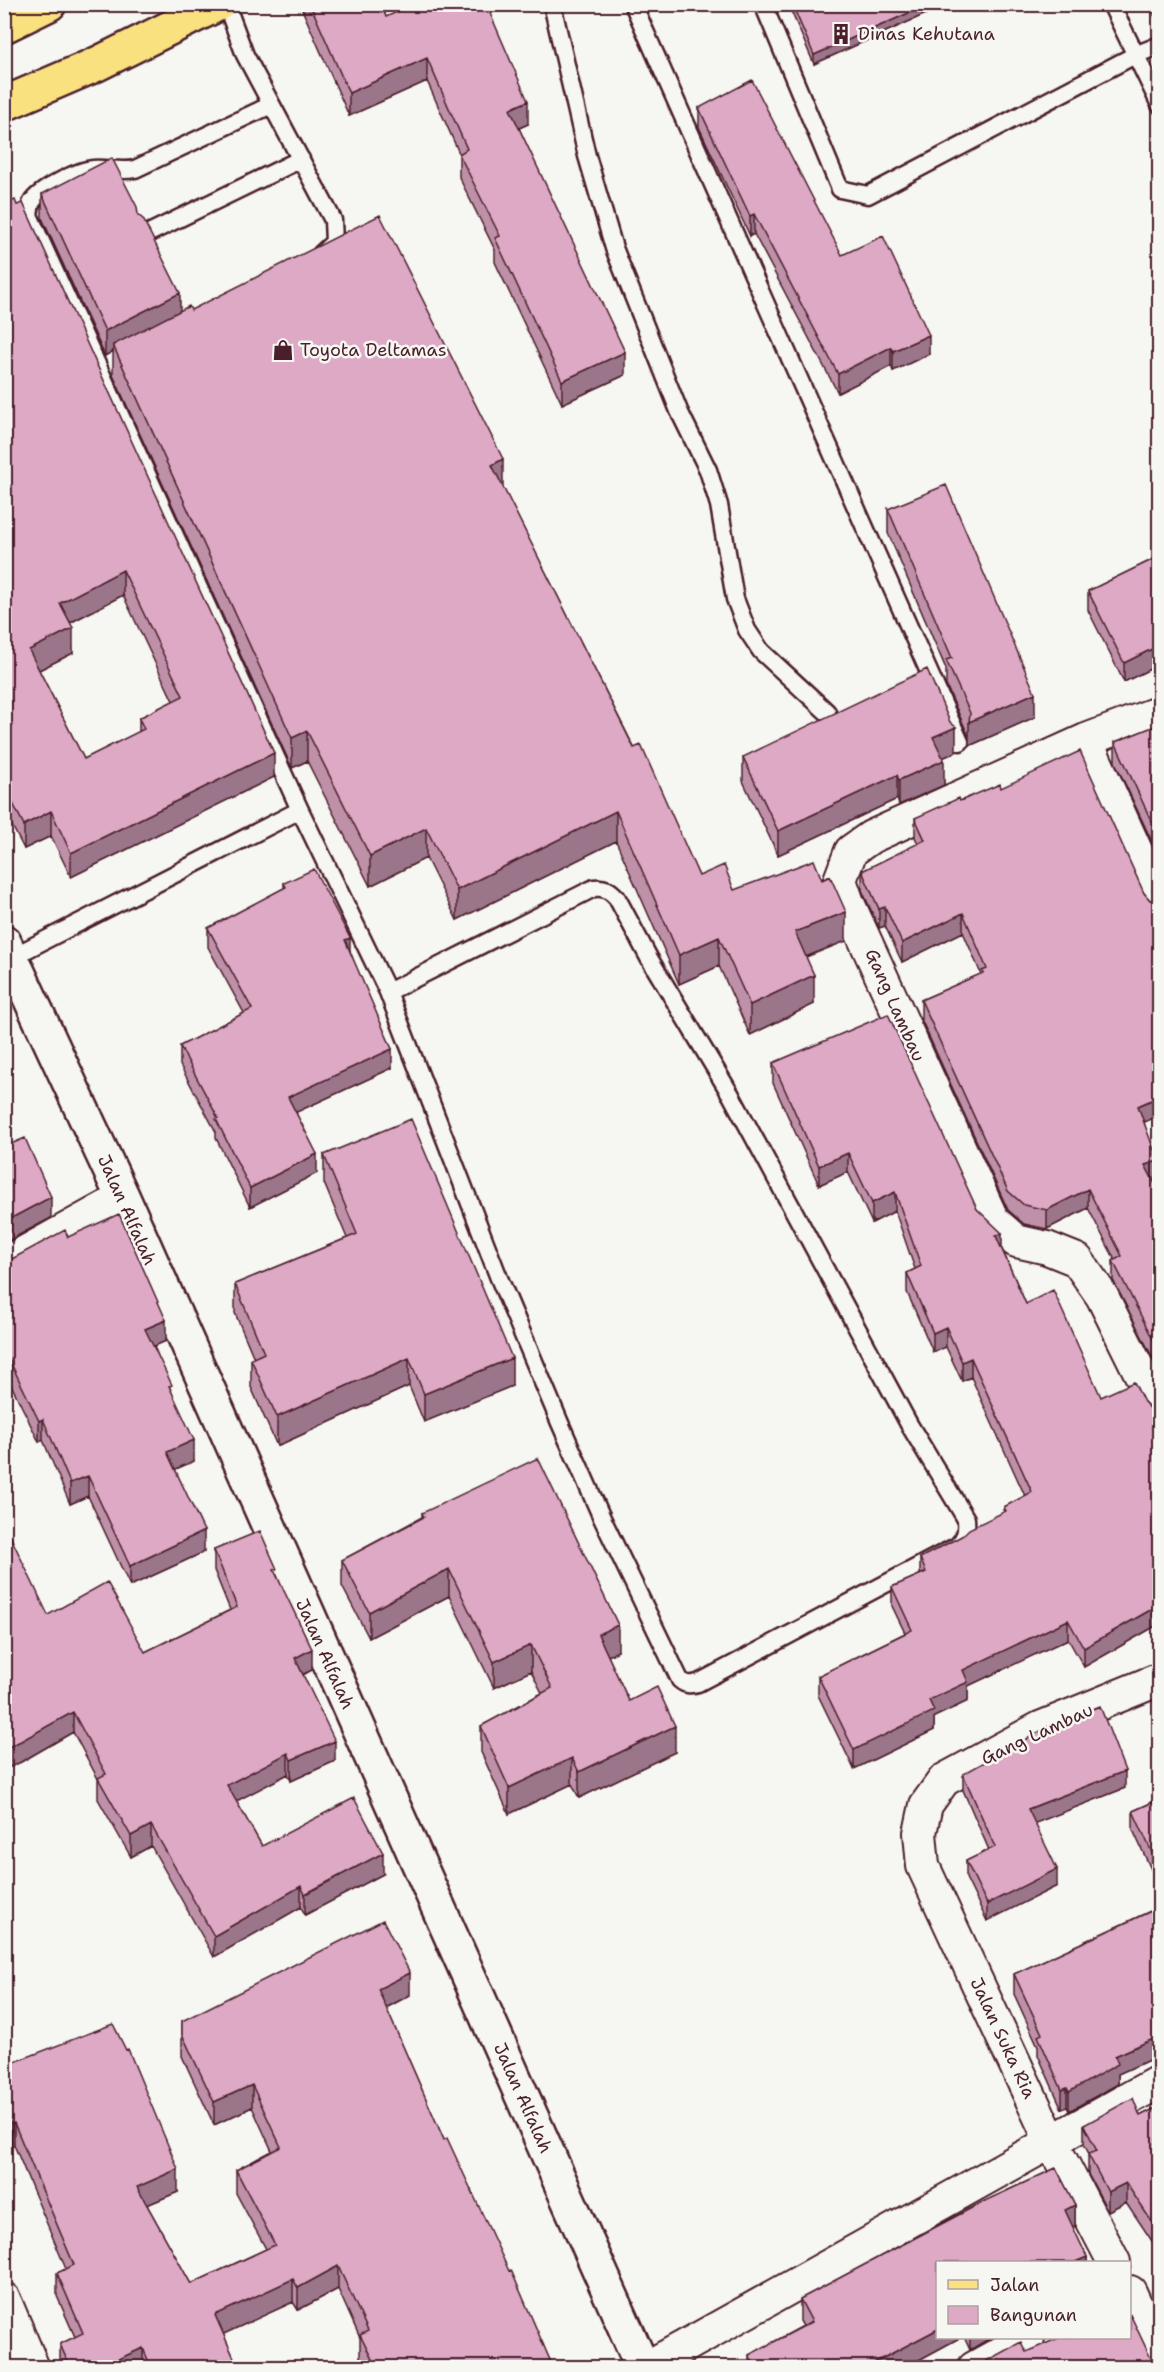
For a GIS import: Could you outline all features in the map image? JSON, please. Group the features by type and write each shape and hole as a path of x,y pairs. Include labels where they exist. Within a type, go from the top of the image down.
{"main road":[{"path":"4,26 49,4"},
{"path":"4,104 97,64 218,4"}],"street":[{"name":"Gang Lambau","path":"1160,712 1086,740 871,837 851,851 840,880 848,903 993,1221 1016,1241 1047,1248 1077,1260 1102,1296 1160,1413"},
{"path":"1086,740 1160,904"},
{"name":"Jalan Alfalah","path":"8,949 123,1198 645,2367"},
{"path":"4,1264 123,1198"},
{"name":"Gang Lambau","path":"926,1805 944,1780 1040,1728 1160,1679"},
{"name":"Jalan Suka Ria","path":"926,1805 920,1833 923,1866 1051,2141 1113,2261"},
{"path":"645,2367 1160,2081"},
{"path":"1131,2294 1160,2358"},
{"path":"4,2299 33,2367"},
{"path":"974,2367 1024,2339"}],"lane":[{"path":"226,4 245,55 333,220 334,242 317,258 306,263"},
{"path":"552,4 587,156 614,248 679,411 708,470 719,505 735,599 747,630 761,651 826,712"},
{"path":"633,4 960,742"},
{"path":"763,4 840,189 868,195 1135,55 1160,45"},
{"path":"1111,4 1160,105"},
{"path":"271,105 135,169 124,171 94,169 77,172 31,202 29,215 106,367 300,810 388,992 500,1278 560,1423 602,1518 680,1680 685,1684 698,1683 957,1546 963,1540 967,1530 966,1519 904,1415 731,1095 611,891 603,887 594,888 388,992"},
{"path":"147,234 301,159"},
{"path":"8,949 300,810"}],"building":[{"path":"310,4 381,4 386,17 415,4 486,4 528,101 510,109 625,352 562,381 495,238 500,236 459,154 467,149 427,58 349,93"},
{"name":"Dinas Kehutana","path":"792,4 929,4 814,55"},
{"path":"752,80 842,255 883,236 929,335 893,351 891,347 838,374 754,214 750,216 699,108"},
{"path":"112,158 137,207 138,215 143,219 180,293 105,331 42,194"},
{"path":"15,200 17,205 23,203 274,753 71,853 51,811 24,825 4,786 4,204","holes":["123,570 183,696 139,718 144,729 84,759 29,650 73,628 60,603"]},
{"path":"380,215 503,459 492,465 634,748 641,745 699,876 724,865 734,890 814,860 822,880 830,876 846,912 795,932 814,975 750,1005 719,937 679,955 616,811 457,890 426,828 370,856 307,731 292,738 113,345 189,306 191,310"},
{"path":"946,485 1035,693 969,722 970,713 946,660 952,658 888,509"},
{"path":"1160,556 1160,645 1124,663 1088,591"},
{"path":"927,669 950,722 956,727 933,737 944,760 899,780 897,775 778,831 743,757"},
{"path":"1160,724 1160,840 1115,742"},
{"path":"1080,751 1144,893 1150,900 1160,902 1160,1096 1138,1106 1158,1161 1145,1165 1160,1193 1160,1353 1113,1261 1122,1256 1088,1189 1047,1210 1024,1205 1008,1191 921,1000 983,973 982,971 987,969 963,913 902,943 885,907 879,909 862,871 925,840 915,818 959,798 960,801 1000,784 1001,788"},
{"path":"314,869 350,938 345,940 392,1049 288,1097 317,1154 250,1188 216,1119 218,1118 180,1046 252,1009 208,928 286,887 284,883"},
{"path":"888,1014 977,1209 1002,1233 996,1236 1026,1304 1053,1290 1101,1397 1134,1382 1144,1402 1151,1409 1160,1412 1160,1606 1084,1648 1068,1620 963,1670 968,1682 929,1700 934,1711 854,1750 818,1676 912,1630 892,1587 926,1572 920,1558 962,1536 969,1529 1006,1511 1004,1507 1032,1492 971,1358 962,1362 946,1327 933,1333 907,1273 921,1266 895,1192 872,1203 848,1153 819,1166 773,1063"},
{"path":"411,1119 512,1358 424,1394 409,1358 277,1417 251,1359 264,1353 235,1284 357,1234 324,1155"},
{"path":"25,1138 51,1197 4,1222 4,1147"},
{"path":"119,1214 166,1320 145,1329 172,1385 169,1386 194,1440 167,1452 204,1531 130,1566 88,1476 70,1483 43,1419 39,1421 4,1349 4,1261 12,1259 65,1230 68,1237"},
{"path":"538,1458 618,1625 598,1634 629,1701 657,1687 675,1726 579,1772 572,1758 509,1788 481,1726 552,1688 531,1645 494,1662 449,1569 369,1612 342,1560 424,1517 422,1513"},
{"path":"4,1523 48,1615 107,1582 145,1652 237,1607 214,1550 260,1531 277,1569 274,1570 312,1649 295,1658 335,1741 291,1760 288,1753 227,1785 262,1846 354,1798 383,1853 305,1894 301,1886 214,1936 151,1825 131,1836 98,1778 106,1774 73,1712 4,1749"},
{"path":"1100,1706 1125,1771 1028,1809 1057,1869 987,1904 966,1861 995,1847 963,1774 1048,1727"},
{"path":"1160,1799 1160,1870 1133,1811"},
{"path":"1160,1876 1160,1894 1153,1879"},
{"path":"1160,1907 1160,2036 1115,2056 1118,2064 1069,2092 1067,2088 1062,2090 1038,2036 1042,2034 1014,1974"},
{"path":"383,1920 410,1973 378,1989 444,2140 447,2138 509,2271 511,2270 553,2367 376,2367 360,2335 368,2331 338,2266 298,2288 293,2279 215,2315 238,2367 151,2367 143,2348 100,2367 70,2367 60,2344 83,2333 57,2273 74,2265 14,2123 11,2124 4,2109 4,2066 113,2024 126,2050 128,2049 178,2169 137,2187 191,2284 275,2245 236,2170 281,2147 252,2085 214,2102 182,2034 182,2021"},
{"path":"1133,2098 1140,2116 1160,2106 1160,2234 1126,2183 1108,2192 1088,2154 1097,2151 1084,2125"},
{"path":"1056,2168 1075,2205 1065,2210 1087,2257 1077,2261 936,2261 936,2330 866,2367 756,2367 749,2355 812,2322 800,2299 983,2202"},
{"path":"1131,2316 1155,2367 989,2367 986,2361 1021,2342 1026,2352 1056,2339 1131,2339"}],"place":[{"name":"Dinas Kehutana","path":"841,34"},
{"name":"Toyota Deltamas","path":"283,350"}]}
